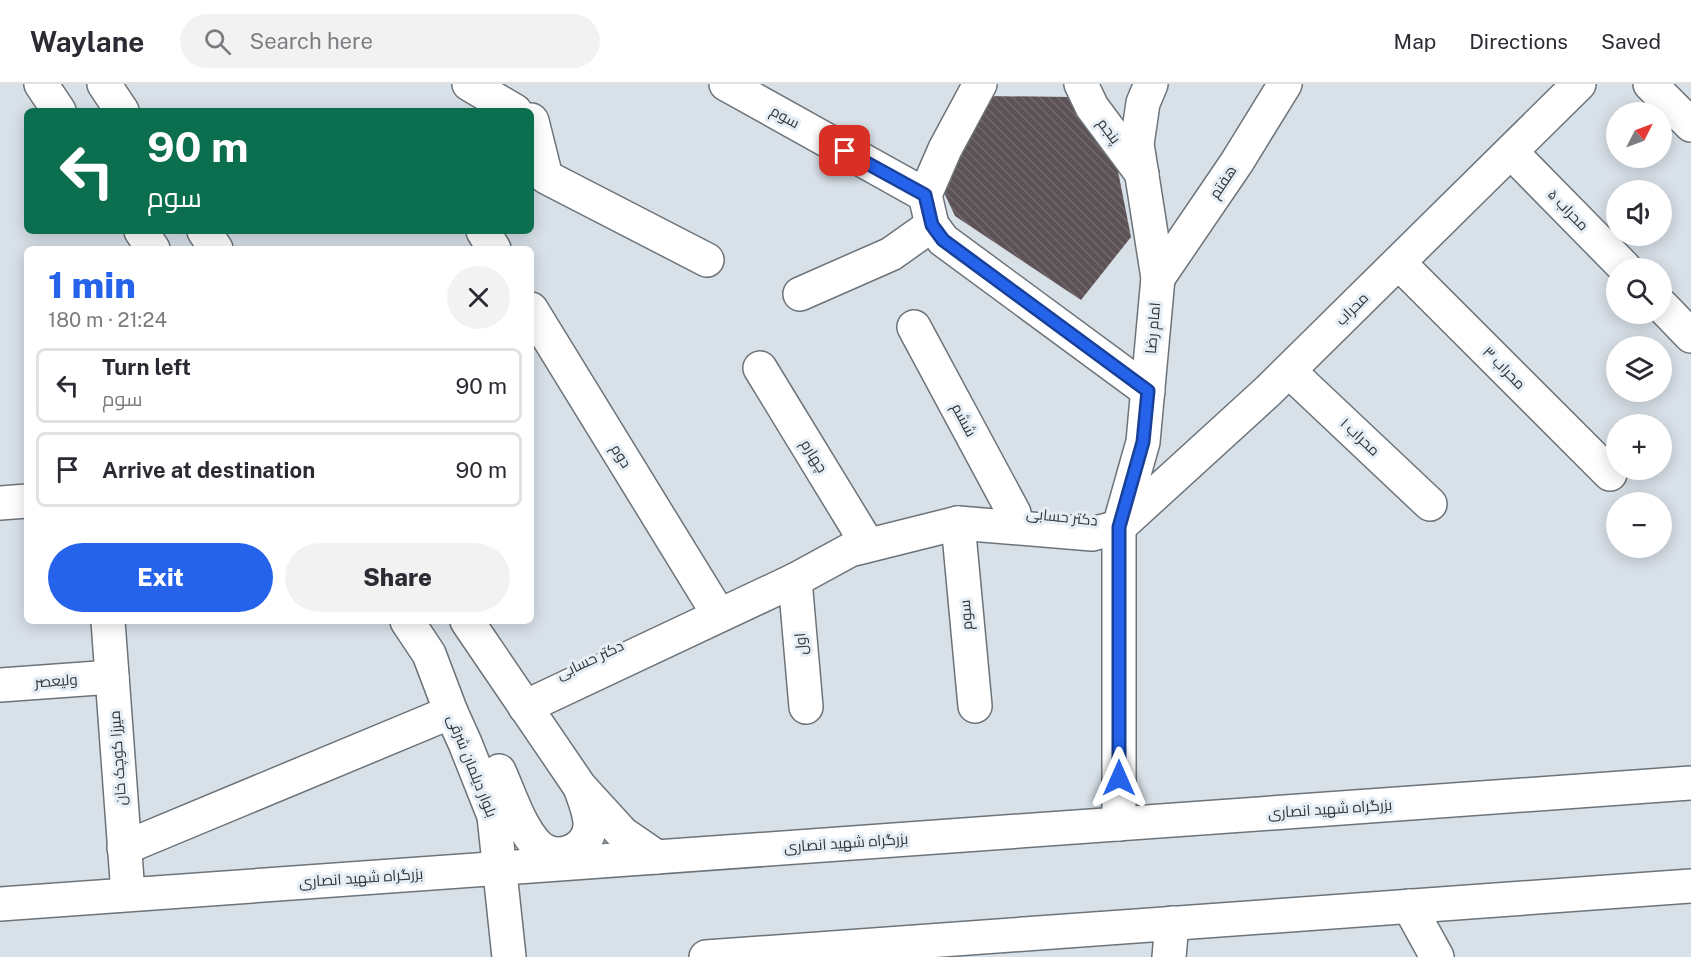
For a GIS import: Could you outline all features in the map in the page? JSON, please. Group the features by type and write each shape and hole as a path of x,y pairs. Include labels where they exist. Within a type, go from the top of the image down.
{"main road":[{"path":"41,84 58,108"},
{"path":"104,84 120,108"},
{"path":"469,84 510,108"},
{"name":"سوم","path":"726,84 928,210 943,240 1148,391"},
{"path":"800,294 891,254 928,210 945,148 980,84"},
{"name":"پنجم","path":"1081,84 1092,107 1142,175"},
{"name":"امام رضا","path":"1119,824 1119,527 1143,442 1158,278 1137,144 1143,103 1151,84"},
{"name":"هفتم","path":"1158,278 1237,162 1285,84"},
{"name":"محراب","path":"1119,527 1289,371 1580,84"},
{"path":"1650,84 1691,125"},
{"path":"534,129 546,177 707,260"},
{"name":"محراب ۵","path":"1511,152 1615,258"},
{"name":"محراب ۳","path":"1399,263 1606,470"},
{"name":"دوم","path":"534,314 711,603"},
{"path":"1672,316 1691,336"},
{"name":"ششم","path":"914,327 1014,513"},
{"name":"چهارم","path":"759,368 865,539"},
{"name":"محراب ۱","path":"1289,371 1431,504"},
{"path":"0,503 24,501"},
{"name":"دکتر حسابی","path":"521,701 795,580 850,550 865,539 957,508 1096,518 1119,527"},
{"name":"سوم","path":"958,523 975,706"},
{"name":"دکتر حسابی","path":"521,701 711,603 845,539 865,539 958,523 1092,534 1119,527"},
{"name":"اول","path":"795,580 806,707"},
{"name":"میرزا کوچک خان","path":"108,624 128,894"},
{"name":"بلوار دیلمان شرقی","path":"409,624 429,654 494,816 509,957"},
{"path":"469,624 580,787 622,832 657,857"},
{"path":"429,654 481,732 518,816 538,846 545,851 553,854 570,852 586,839 590,830 590,819 580,787"},
{"name":"ولیعصر","path":"0,685 112,677"},
{"path":"124,848 451,712"},
{"name":"بزرگراه شهید انصاری","path":"0,904 1691,783"},
{"path":"706,957 1691,886"},
{"path":"1409,906 1437,957"},
{"path":"1169,957 1172,923"}],"building":[{"path":"983,96 1072,97 1116,161 1131,237 1081,300 955,216 940,184"}],"route":[{"path":"845,151 925,195 932,225 943,240 1148,391 1143,442 1119,527 1119,778"}]}
